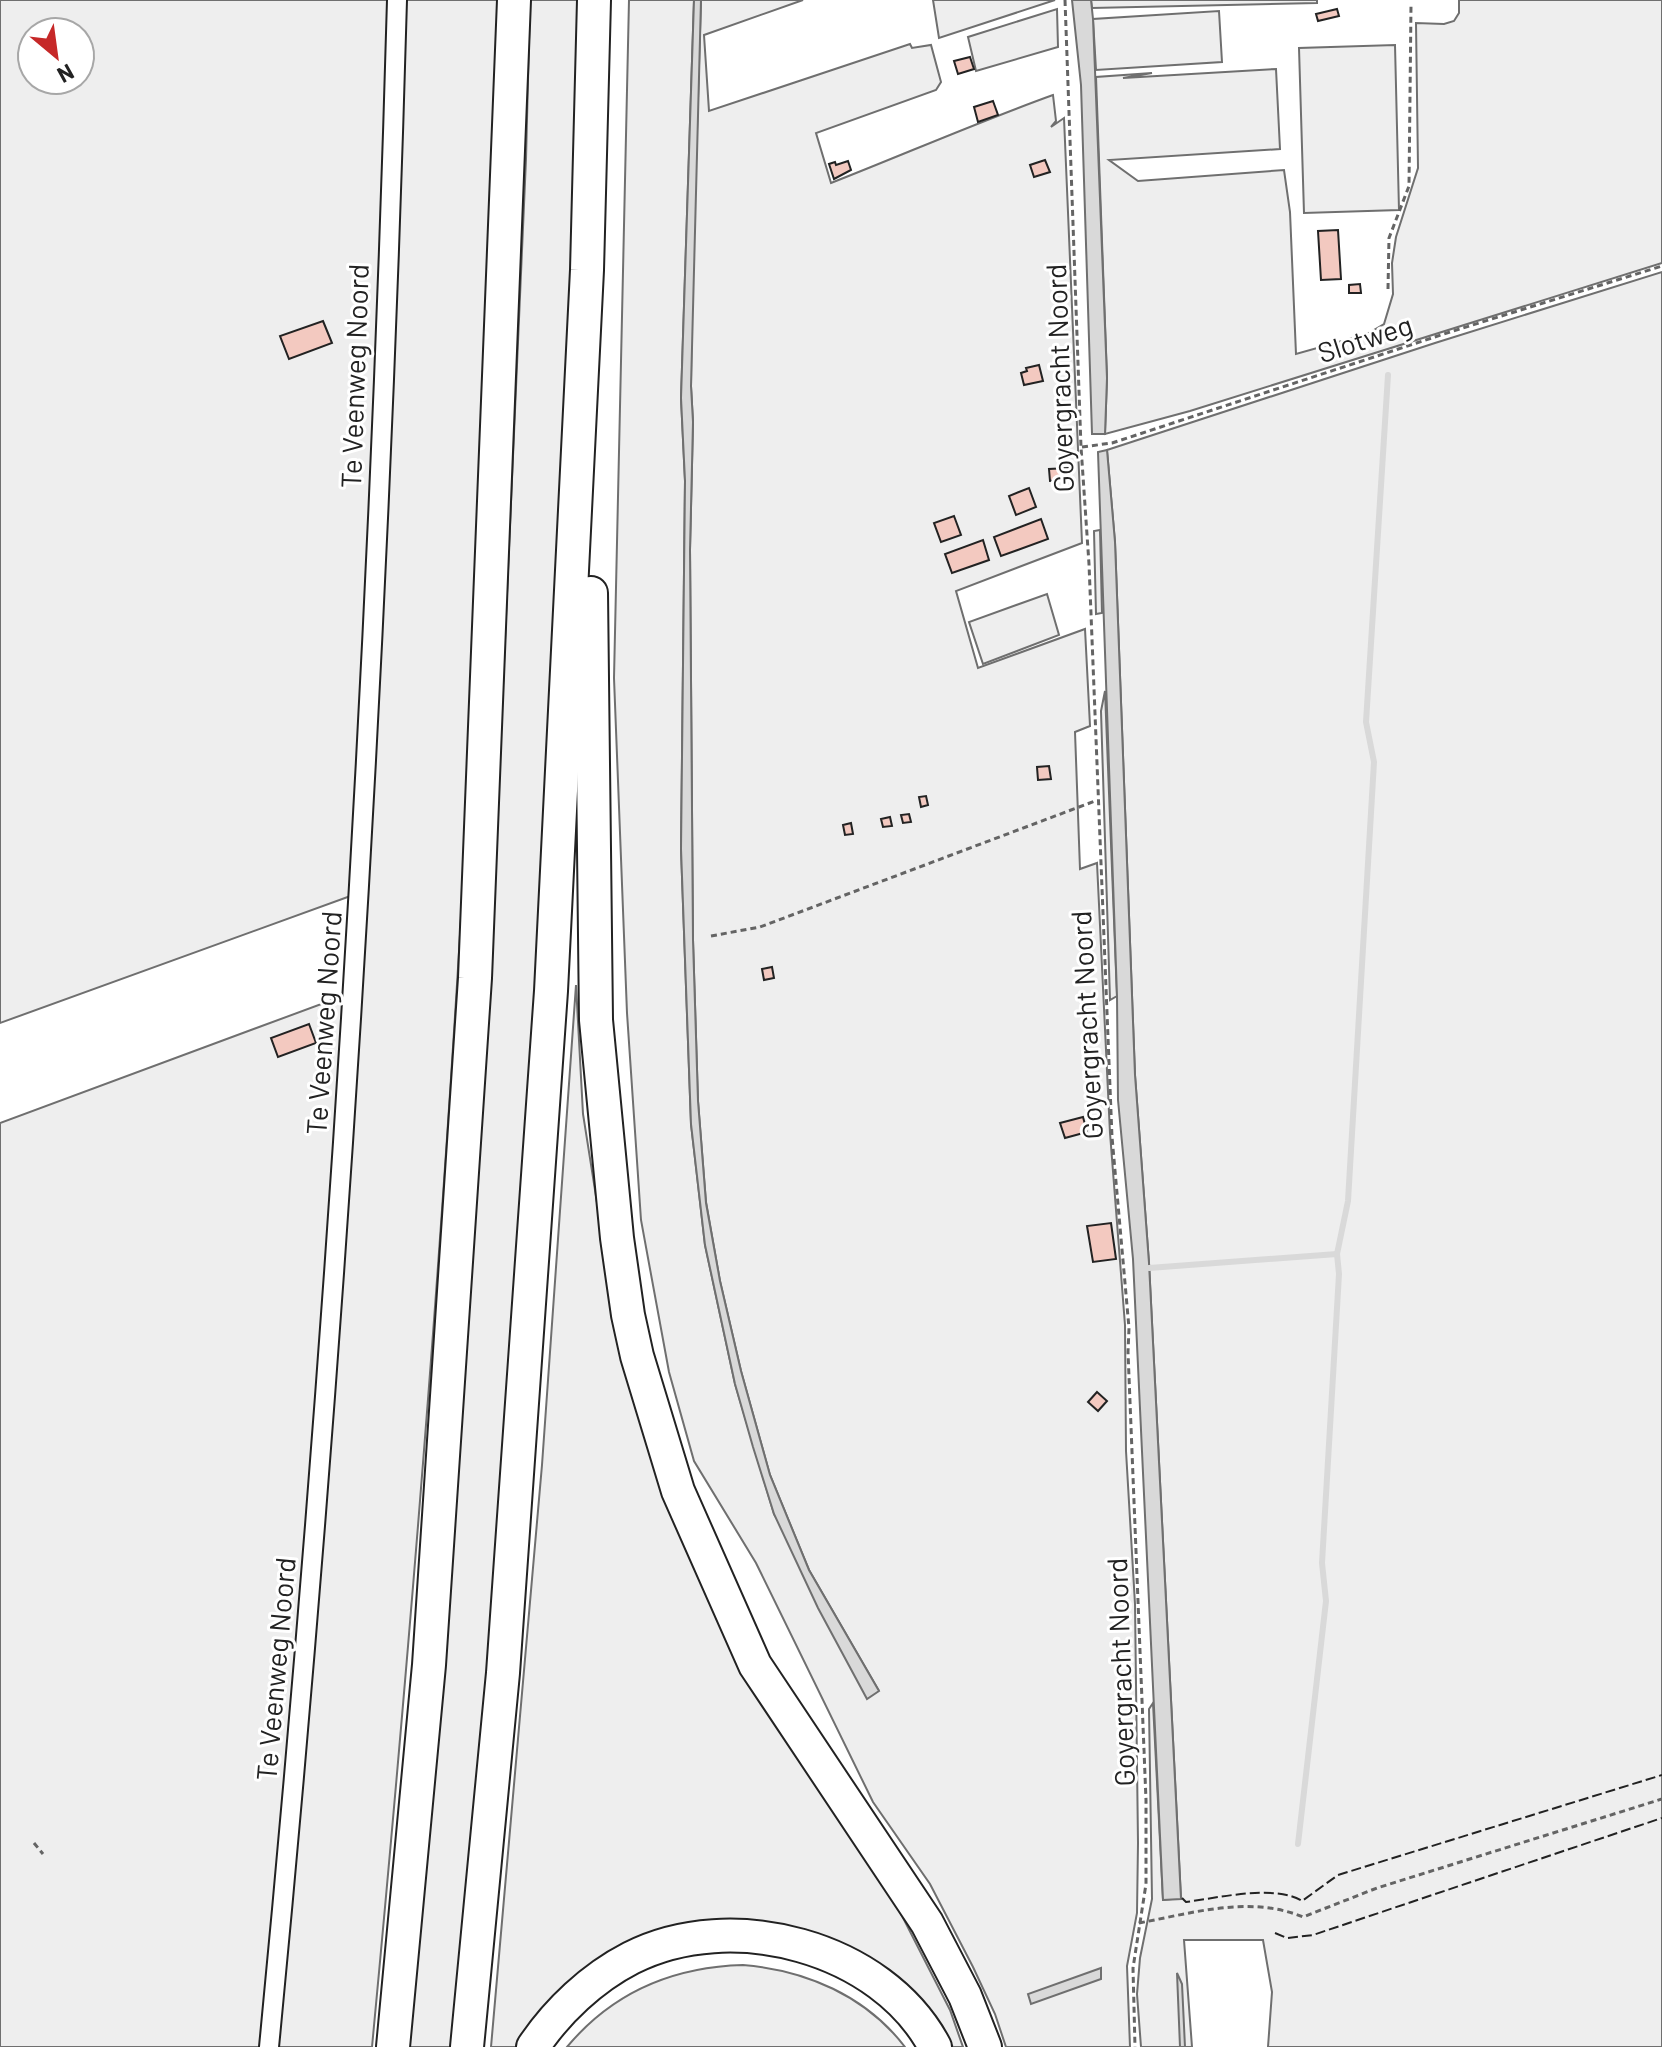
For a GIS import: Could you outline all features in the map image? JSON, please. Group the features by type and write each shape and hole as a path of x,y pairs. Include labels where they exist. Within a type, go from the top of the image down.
{"highway":[{"path":"393,2047 429,1665 475,978 514,0"},
{"path":"467,2047 503,1673 550,1007 587,270 594,0"},
{"path":"587,270 596,1020 617,1238 637,1356 678,1491 755,1665 927,1923 965,1996 985,2047"},
{"path":"533,2047 566,2006 604,1975 633,1957 702,1938 736,1935 810,1947 842,1960 873,1979 909,2010 935,2047"}],"street":[{"name":"Te Veenweg Noord","path":"269,2047 297,1765 356,969 378,530 397,0"}],"path":[{"name":"Goyergracht Noord","path":"1065,0 1081,447 1089,564 1112,1137 1129,1328 1146,1800 1146,1884 1133,1968 1135,2047"},
{"path":"1388,289 1389,238 1409,186 1411,5"},
{"name":"Slotweg","path":"1081,447 1112,443 1662,266"},
{"path":"711,936 760,927 1097,800"},
{"path":"1139,1923 1237,1905 1285,1909 1303,1917 1377,1888 1662,1799"},
{"path":"34,1843 43,1854"}],"shaded area":[{"path":"0,0 391,0 356,894 0,1023"},
{"path":"401,0 500,0 477,605 458,968 420,1508 372,2047 275,2047 302,1743"},
{"path":"530,0 583,0 556,711 518,1302 456,2047 401,2047 495,868 526,159"},
{"path":"629,0 694,0 681,398 685,481 681,849 691,1124 705,1245 735,1384 774,1514 879,1691 809,1570 770,1475 741,1371 706,1202 698,1101 693,940 690,550 692,294 701,0 803,0 704,35 709,111 910,44 912,48 931,45 941,82 936,90 816,133 831,183 1053,95 1056,121 1051,127 1064,118 1082,543 956,591 978,668 1085,629 1090,726 1075,732 1080,869 1097,863 1110,1133 1125,1325 1126,1451 1135,1604 1138,1843 1137,1913 1127,1966 1130,2047 1006,2047 995,2014 930,1884 873,1802 756,1563 694,1461 669,1372 641,1220 627,1013 614,678"},
{"path":"694,0 701,0 691,386 693,940 698,1101 706,1203 741,1371 770,1475 809,1570 879,1691 867,1699 818,1608 774,1514 753,1447 735,1384 705,1245 691,1124 681,849 685,481 681,398"},
{"path":"933,0 1055,0 939,38"},
{"path":"1072,0 1091,0 1093,19 1107,378 1105,434 1092,434 1081,85"},
{"path":"1091,0 1317,0 1317,3 1092,8"},
{"path":"1459,0 1662,0 1662,263 1190,411 1105,434 1107,378 1096,77 1276,69 1280,149 1109,160 1138,181 1284,170 1290,212 1296,354 1367,334 1384,324 1393,294 1392,263 1396,237 1418,168 1416,23 1444,24 1454,21 1459,13"},
{"path":"1057,9 1058,47 976,71 968,37"},
{"path":"1219,11 1222,62 1096,70 1093,19"},
{"path":"1395,45 1399,210 1304,213 1299,48"},
{"path":"1662,272 1662,2047 1268,2047 1272,1992 1263,1940 1184,1940 1192,2047 1141,2047 1137,1994 1140,1958 1152,1899 1149,1709 1153,1703 1163,1900 1181,1898 1149,1263 1135,1075 1115,542 1107,450"},
{"path":"1107,450 1115,542 1135,1075 1149,1263 1181,1899 1163,1900 1133,1259 1118,1100 1098,452"},
{"path":"1100,530 1102,613 1096,614 1094,531"},
{"path":"1047,594 1059,635 983,664 969,622"},
{"path":"1105,691 1117,996 1110,1000 1101,711"},
{"path":"576,985 583,1114 613,1304 784,1733 896,1904 950,2010 963,2047 953,2047 900,1986 696,1929 519,2047 491,2047 542,1465"},
{"path":"351,993 264,2047 0,2047 0,1123"},
{"path":"743,1965 789,1973 833,1989 872,2013 905,2047 567,2047 604,2012 646,1986 692,1971"},
{"path":"1101,1968 1101,1979 1031,2004 1028,1994"},
{"path":"1177,1973 1182,1984 1185,2047 1180,2047"}],"building":[{"path":"1337,9 1339,16 1318,21 1316,14"},
{"path":"970,57 974,69 958,74 954,61"},
{"path":"993,101 998,115 978,122 974,107"},
{"path":"1045,160 1050,172 1034,177 1030,165"},
{"path":"848,161 851,170 834,179 829,164"},
{"path":"1338,230 1341,279 1321,280 1318,231"},
{"path":"1360,284 1361,293 1349,293 1349,285"},
{"path":"323,321 332,343 289,359 280,336"},
{"path":"1039,365 1043,381 1024,385 1021,373 1027,371 1026,368"},
{"path":"1068,468 1069,479 1050,481 1049,469"},
{"path":"1029,488 1036,507 1016,515 1009,496"},
{"path":"954,516 961,535 941,542 934,523"},
{"path":"1041,519 1048,539 1001,556 994,537"},
{"path":"983,540 989,560 952,573 945,554"},
{"path":"1049,766 1051,779 1038,780 1037,767"},
{"path":"926,796 928,805 921,807 919,797"},
{"path":"909,814 911,822 903,823 901,815"},
{"path":"890,817 892,826 883,827 881,819"},
{"path":"851,823 853,834 845,835 843,825"},
{"path":"772,967 774,978 764,980 762,969"},
{"path":"309,1024 316,1043 278,1057 271,1038"},
{"path":"1083,1117 1087,1132 1065,1138 1060,1123"},
{"path":"1111,1223 1116,1259 1093,1262 1087,1226"},
{"path":"1097,1392 1107,1401 1098,1411 1088,1402"}],"waterway":[{"path":"1298,1844 1326,1601 1322,1563 1339,1274 1337,1254 1348,1201 1374,762 1366,722 1388,375"},
{"path":"1149,1268 1337,1254"}],"fence":[{"path":"1182,1898 1186,1902 1229,1895 1277,1893 1302,1901 1338,1875 1662,1775"},
{"path":"1275,1933 1287,1938 1313,1935 1662,1818"}]}
